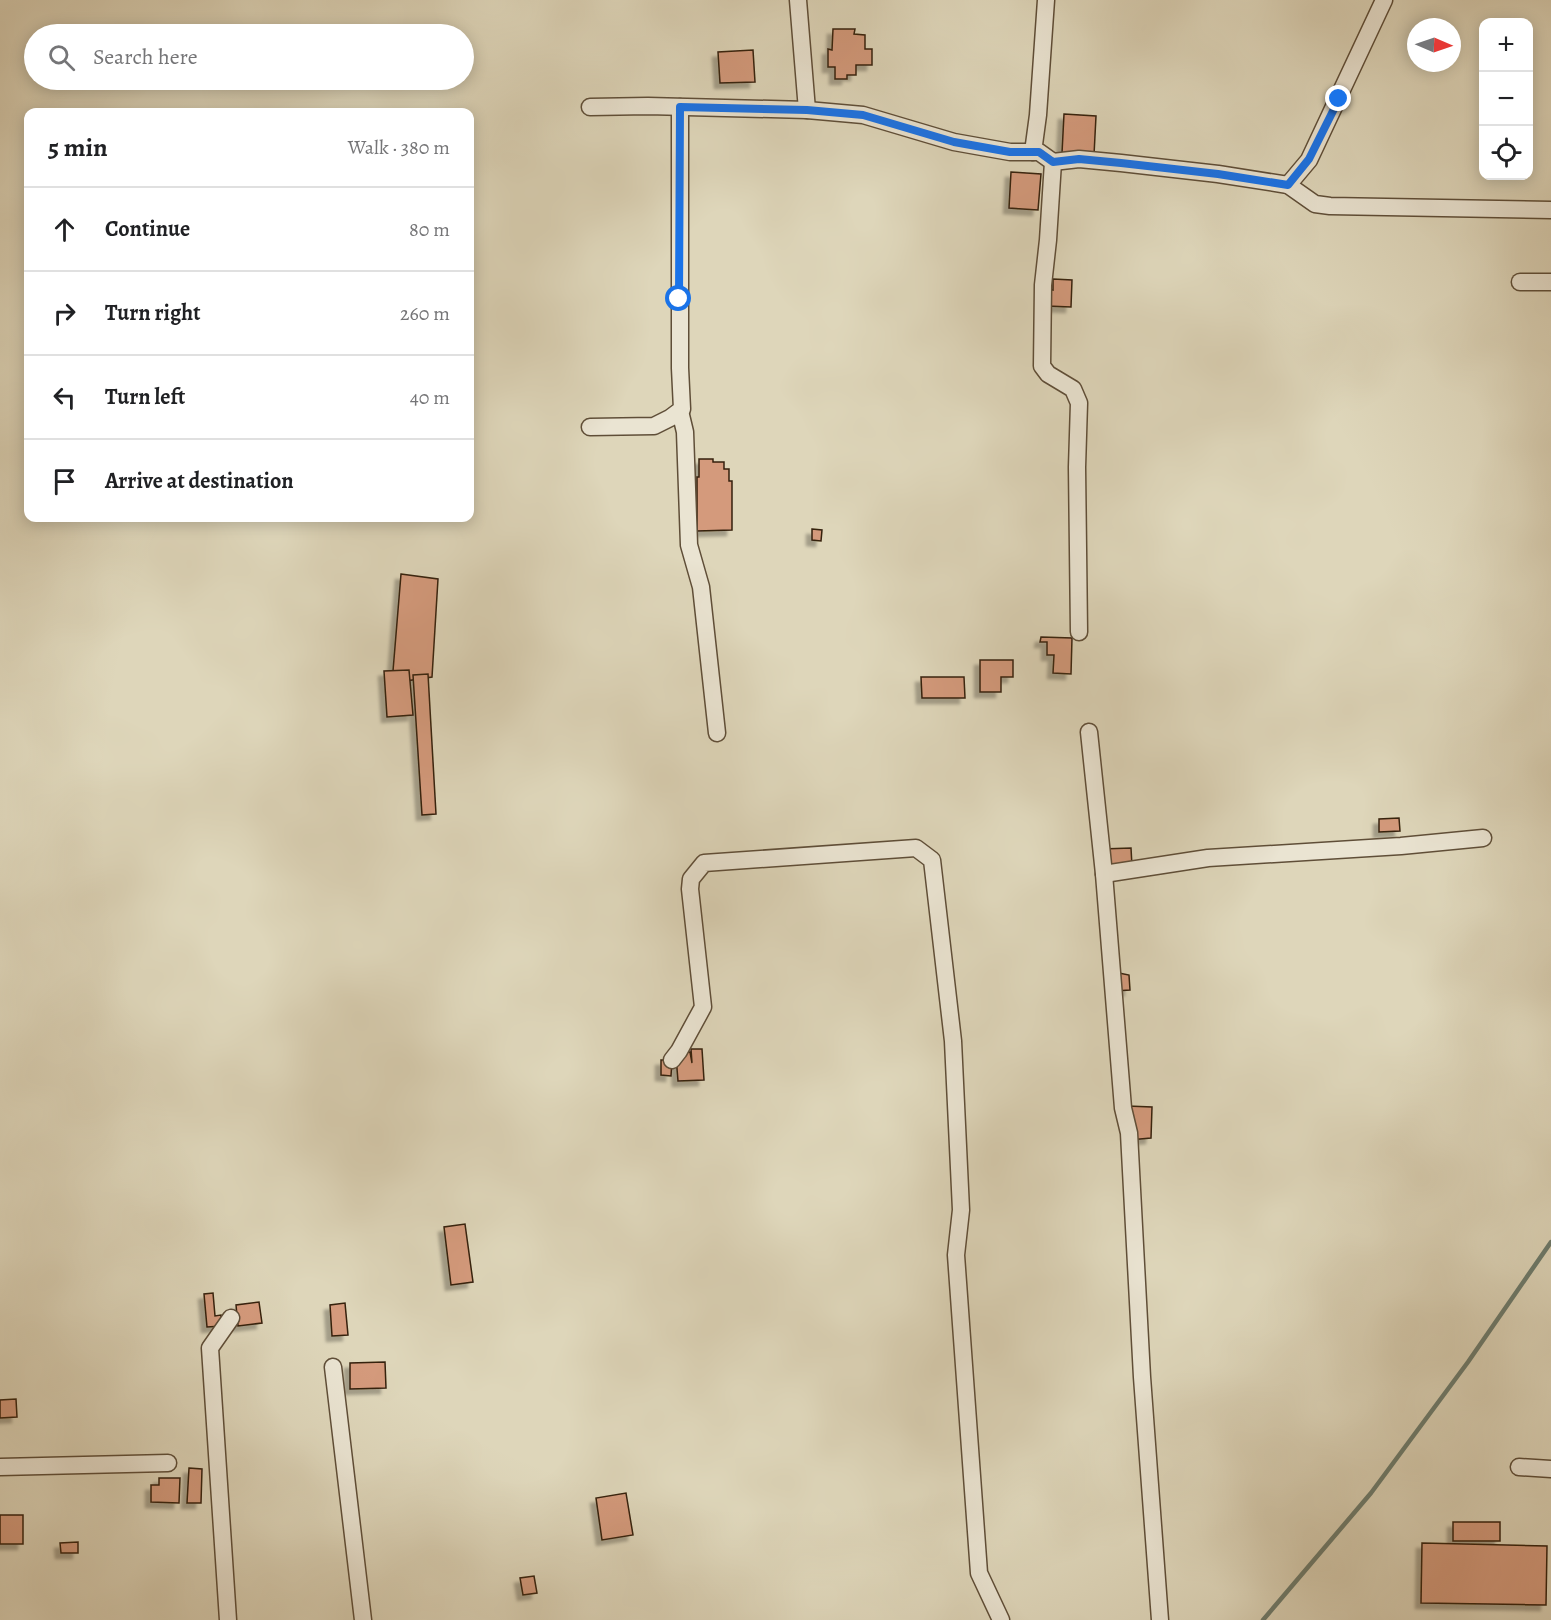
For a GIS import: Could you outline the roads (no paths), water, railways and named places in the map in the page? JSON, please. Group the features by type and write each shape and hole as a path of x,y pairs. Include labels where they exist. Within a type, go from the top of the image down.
{"street":[{"path":"798,0 807,110"},
{"path":"1033,152 1038,115 1046,0"},
{"path":"1288,185 1309,159 1384,0"},
{"path":"590,107 807,110 863,115 954,142 1010,152 1039,152 1053,162 1079,159 1121,163 1288,185 1315,204 1551,210"},
{"path":"680,107 682,409 680,411 685,432 689,545 701,587 717,733"},
{"path":"1053,162 1043,285 1042,366 1048,374 1073,389 1079,403 1077,467 1079,632"},
{"path":"1520,282 1551,282"},
{"path":"590,427 654,426 680,411"},
{"path":"1089,732 1104,874 1123,1108 1129,1133 1142,1377 1160,1620"},
{"path":"1104,874 1208,858 1401,846 1483,838"},
{"path":"672,1060 680,1051 703,1007 690,888 691,879 704,863 916,848 932,860 953,1041 961,1210 956,1255 979,1573 1001,1620"},
{"path":"228,1620 210,1348 231,1318"},
{"path":"333,1367 363,1620"},
{"path":"0,1467 168,1463"},
{"path":"1519,1467 1551,1469"}],"waterway":[{"path":"1263,1620 1371,1493 1468,1362 1551,1242"}]}
